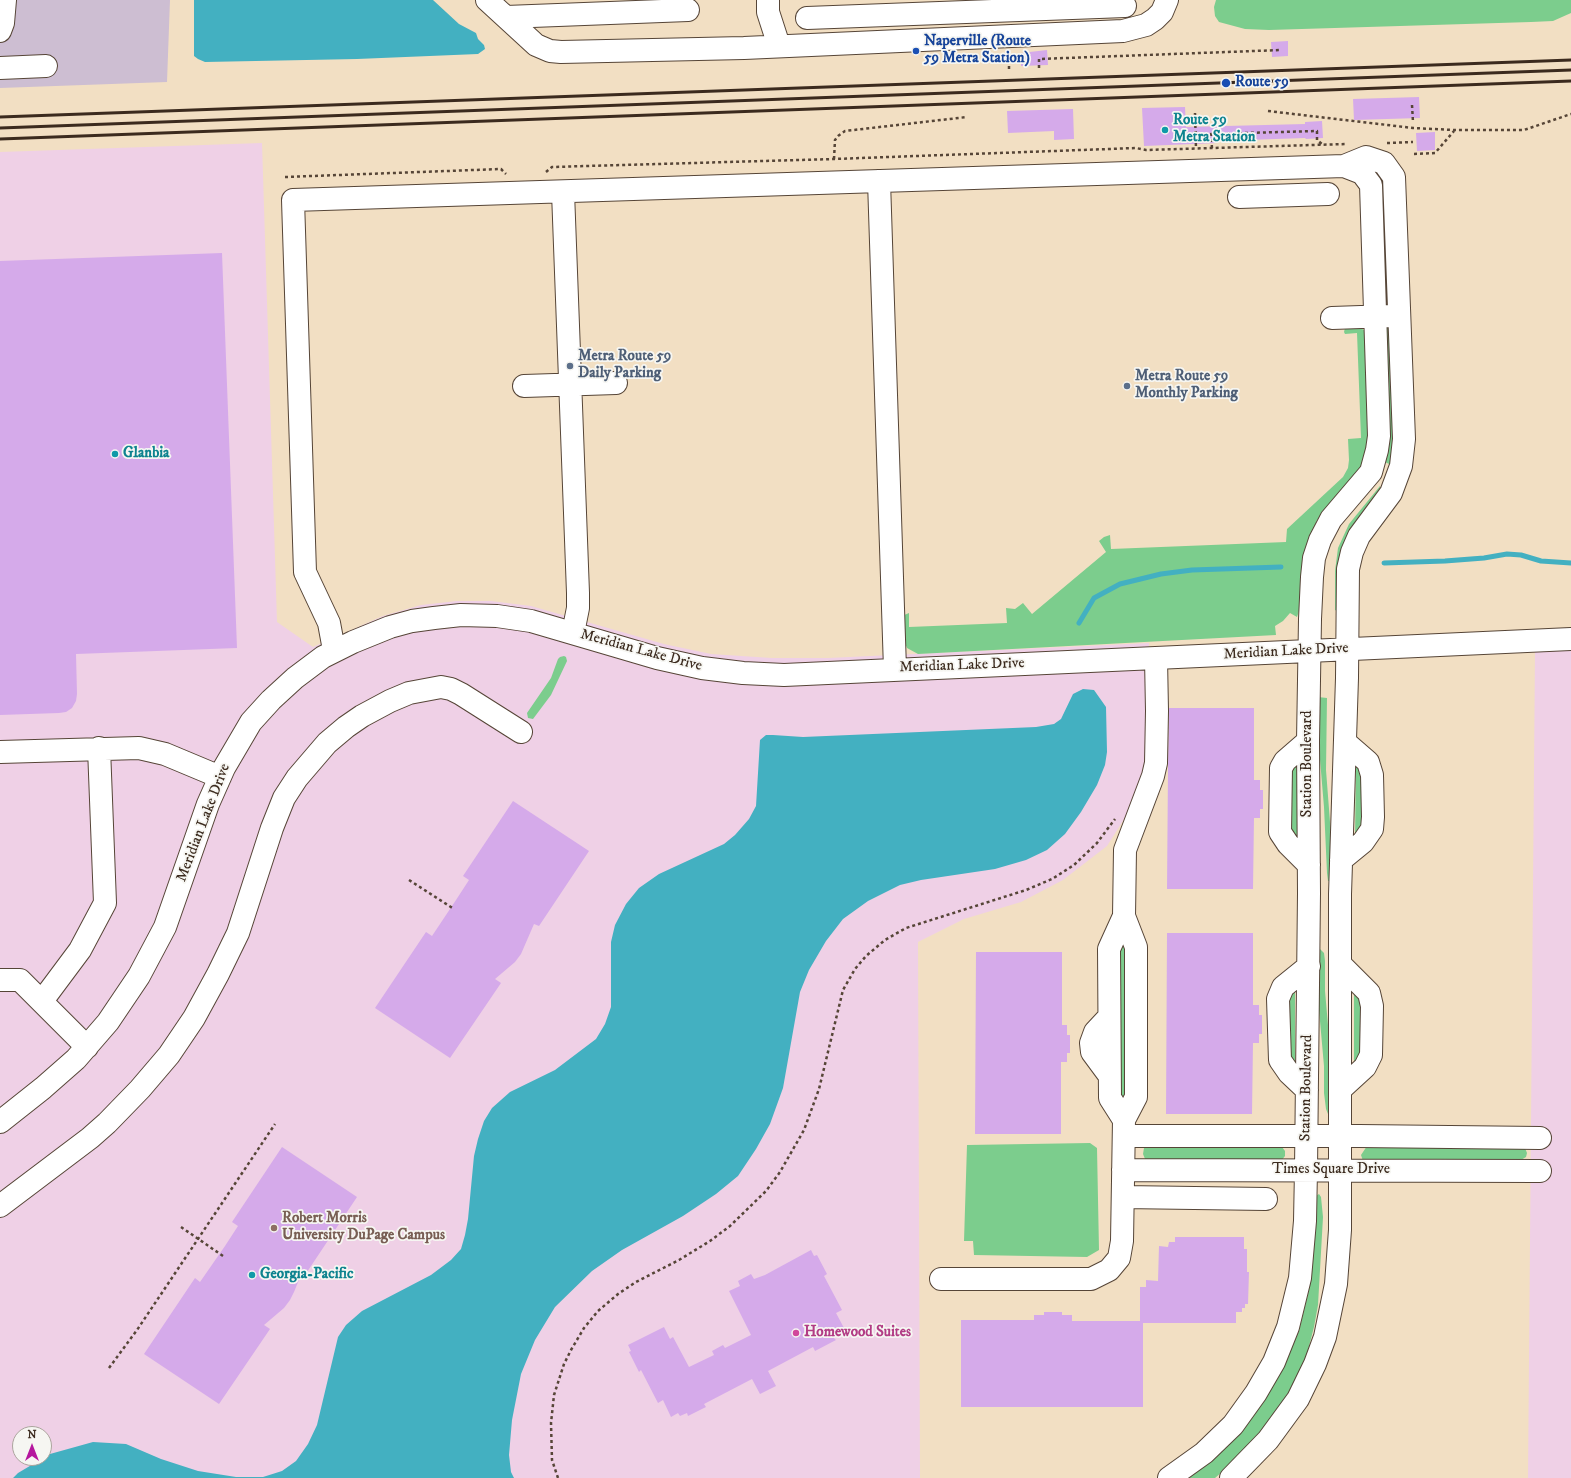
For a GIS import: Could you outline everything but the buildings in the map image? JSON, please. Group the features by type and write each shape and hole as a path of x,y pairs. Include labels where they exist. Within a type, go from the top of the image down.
{"street":[{"path":"0,31 4,23 5,0"},
{"path":"487,0 532,42 542,49 550,51 736,48 1123,32 1146,25 1155,19 1162,12 1168,0"},
{"path":"768,0 768,12 779,46"},
{"path":"808,18 1125,6"},
{"path":"506,17 688,10"},
{"path":"0,68 46,66"},
{"path":"334,650 329,622 305,572 293,200 1344,166 1366,157 1384,163 1394,177 1404,439 1401,466 1391,493 1359,536 1352,552 1348,569 1341,860 1340,1230 1336,1284 1325,1337 1315,1364 1298,1398 1268,1440 1231,1478"},
{"name":"Station Boulevard","path":"1169,1478 1204,1453 1233,1425 1256,1393 1274,1362 1288,1327 1300,1278 1305,1221 1307,1136 1309,966 1308,741 1309,650 1312,577 1314,558 1320,540 1330,520 1370,472 1377,450 1379,415 1371,186 1362,173 1344,166"},
{"path":"879,181 895,669"},
{"path":"564,192 578,593 578,608 573,633"},
{"path":"1239,197 1328,194"},
{"path":"1332,318 1399,316"},
{"path":"524,386 616,383"},
{"name":"Meridian Lake Drive","path":"0,1122 43,1088 76,1059 108,1022 139,976 152,952 172,908 208,804 220,777 251,722 270,700 295,678 334,650 390,627 412,621 462,615 497,616 531,621 657,658 702,668 743,673 784,675 1571,639"},
{"path":"941,1280 1091,1279 1109,1270 1119,1258 1122,1241 1124,1128 1136,1097 1136,947 1124,916 1125,850 1153,776 1156,763 1156,658"},
{"path":"0,1206 101,1128 140,1089 169,1055 194,1018 238,933 272,828 284,798 297,778 327,743 362,716 390,701 409,693 441,687 451,689 461,694 521,732"},
{"path":"1308,741 1285,761 1281,768 1280,832 1288,844 1309,865"},
{"path":"1341,860 1363,842 1372,829 1373,817 1372,775 1368,762 1345,742"},
{"path":"0,752 124,747 151,750 165,754 220,777"},
{"path":"42,1001 80,950 105,903 100,748"},
{"path":"1124,916 1109,949 1110,1098 1124,1128"},
{"path":"1341,965 1369,992 1372,1006 1371,1055 1365,1067 1341,1089"},
{"path":"1307,1090 1290,1073 1280,1060 1278,999 1284,987 1309,966"},
{"path":"0,980 20,980 87,1046"},
{"path":"1124,1128 1307,1136 1540,1138"},
{"name":"Times Square Drive","path":"1123,1170 1540,1171"},
{"path":"1123,1198 1266,1199"}],"path":[{"path":"1039,68 1039,59 1281,50"},
{"path":"1412,105 1413,122"},
{"path":"1268,111 1413,128 1454,130 1524,130 1571,114"},
{"path":"1195,113 1196,149"},
{"path":"834,159 835,140 838,136 845,132 967,117"},
{"path":"1414,154 1435,152 1454,130"},
{"path":"1212,148 1211,134 1317,131 1317,140 1322,144"},
{"path":"1383,143 1414,142"},
{"path":"1322,144 1322,149"},
{"path":"542,175 552,167 1136,148 1146,150 1353,144"},
{"path":"285,177 501,169 506,174"},
{"path":"558,1478 552,1460 551,1423 554,1395 564,1364 571,1350 584,1328 598,1311 618,1294 636,1282 679,1260 720,1234 749,1209 766,1191 780,1172 804,1130 819,1089 842,990 855,969 866,956 885,940 906,928 1020,892 1052,879 1074,865 1097,843 1117,816"},
{"path":"409,880 454,909"},
{"path":"109,1368 275,1124"},
{"path":"181,1227 223,1256"}],"shaded area":[{"path":"0,0 170,0 167,82 0,88"},
{"path":"262,143 277,622 313,647 383,616 421,605 457,601 491,601 531,606 664,644 711,654 772,658 828,658 1149,643 1152,720 1145,763 1133,805 1107,846 1063,880 1021,902 964,919 918,942 920,1478 0,1478 0,152"},
{"path":"1571,649 1571,1478 1528,1478 1535,650"}],"green space":[{"path":"1216,0 1571,0 1571,13 1553,21 1269,30 1245,29 1219,22 1215,16 1214,7"},
{"path":"1381,189 1384,190 1388,298 1385,300"},
{"path":"1385,323 1389,326 1393,427 1391,460 1389,464 1385,462 1390,438"},
{"path":"1345,328 1361,328 1365,331 1368,443 1363,463 1357,474 1338,493 1317,520 1303,557 1300,608 1297,617 1290,613 1283,621 1275,626 1276,635 918,654 907,648 904,641 902,616 909,613 909,627 1007,623 1006,608 1015,609 1023,603 1032,614 1106,552 1099,541 1110,535 1111,549 1286,542 1287,529 1343,477 1348,468 1348,439 1361,438 1357,333 1345,334"},
{"path":"1380,486 1381,489 1379,493 1355,523 1341,550 1337,611 1335,610 1335,571 1338,548 1349,524"},
{"path":"564,656 566,657 567,661 551,695 533,719 528,718 527,713 551,678 558,659"},
{"path":"1318,697 1327,698 1326,770 1334,874 1332,881 1328,881 1327,873 1324,807 1318,736"},
{"path":"1298,761 1297,840 1289,832 1288,782 1293,765"},
{"path":"1356,761 1363,768 1365,824 1355,839"},
{"path":"1119,946 1128,948 1128,1096 1120,1102"},
{"path":"1320,949 1324,953 1325,961 1325,991 1331,1059 1331,1112 1328,1114 1324,1093 1324,1066 1316,976 1318,950"},
{"path":"1295,987 1295,1067 1291,1063 1288,996"},
{"path":"1354,987 1362,996 1362,1055 1354,1067"},
{"path":"1090,1143 1097,1148 1099,1250 1087,1257 974,1255 973,1241 964,1241 967,1145"},
{"path":"1147,1145 1282,1147 1285,1151 1285,1156 1281,1161 1145,1159 1143,1154 1144,1148"},
{"path":"1367,1146 1525,1148 1527,1153 1526,1157 1521,1160 1383,1160 1367,1163 1363,1161 1361,1155"},
{"path":"1319,1194 1321,1197 1323,1217 1318,1305 1306,1358 1293,1386 1279,1410 1263,1431 1237,1459 1215,1478 1187,1478 1285,1363 1299,1331 1308,1294 1312,1266 1316,1196"}],"water":[{"path":"194,0 433,0 459,24 476,33 485,49 478,54 357,59 205,62 194,56"},
{"path":"1083,689 1094,690 1106,707 1107,752 1105,765 1097,785 1081,812 1065,834 1047,850 1026,860 995,869 921,880 900,885 868,901 843,919 826,941 809,970 800,992 783,1088 770,1124 738,1176 716,1194 683,1216 622,1250 592,1271 555,1307 535,1340 521,1374 512,1420 509,1455 511,1472 514,1478 13,1478 30,1466 52,1466 52,1453 93,1442 126,1444 161,1459 198,1471 236,1477 263,1477 282,1471 296,1461 308,1444 317,1425 338,1337 346,1325 362,1311 431,1275 451,1260 461,1249 468,1219 474,1156 484,1121 492,1108 510,1092 555,1070 596,1039 605,1024 611,1007 611,942 615,925 626,904 639,888 659,874 724,844 735,835 749,819 756,806 760,740 766,735 803,737 1036,727 1054,724 1061,719 1073,694"}],"waterway":[{"path":"1384,563 1445,561 1484,558 1507,554 1521,555 1541,561 1571,563"},
{"path":"1079,623 1094,598 1120,584 1161,574 1192,570 1281,567"}],"railway":[{"path":"0,117 1571,60"},
{"path":"0,128 1571,70"},
{"path":"0,139 1571,81"}],"place":[{"name":"Naperville (Route 59 Metra Station)","path":"916,51"},
{"name":"Route 59","path":"1226,83"},
{"name":"Route 59 Metra Station","path":"1165,130"},
{"name":"Metra Route 59 Daily Parking","path":"570,366"},
{"name":"Metra Route 59 Monthly Parking","path":"1127,386"},
{"name":"Glanbia","path":"115,454"},
{"name":"Robert Morris University DuPage Campus","path":"274,1228"},
{"name":"Georgia-Pacific","path":"252,1275"},
{"name":"Homewood Suites","path":"796,1333"}]}
